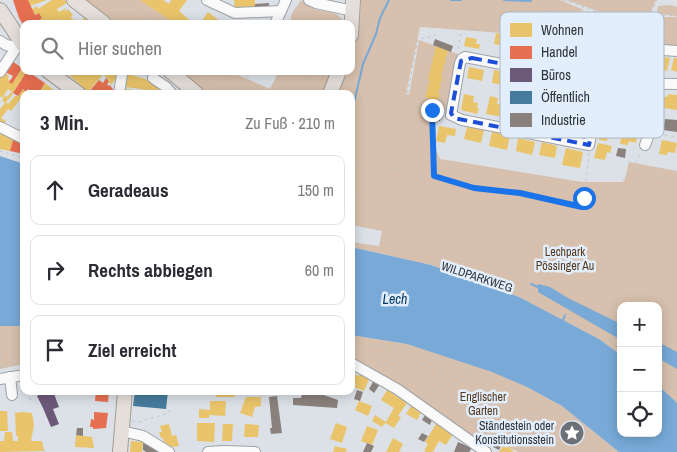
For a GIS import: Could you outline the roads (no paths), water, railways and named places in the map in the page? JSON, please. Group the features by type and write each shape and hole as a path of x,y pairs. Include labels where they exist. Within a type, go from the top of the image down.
{"main road":[{"path":"74,0 99,20"},
{"path":"352,20 353,6"},
{"path":"0,10 20,45"},
{"path":"53,75 73,90"},
{"path":"175,75 192,90"},
{"path":"332,90 337,75"},
{"path":"120,452 126,395"}],"street":[{"path":"207,0 235,13 281,11"},
{"path":"277,20 286,0"},
{"path":"309,4 353,6"},
{"path":"0,41 6,45 20,45"},
{"path":"0,72 20,45"},
{"path":"664,50 677,51"},
{"path":"500,64 465,57 462,59 451,113 452,117 462,120 500,127"},
{"path":"120,90 122,75"},
{"path":"153,78 169,90"},
{"path":"664,84 677,84"},
{"path":"0,127 20,137"},
{"path":"553,138 589,145 590,138"},
{"path":"645,145 650,138"},
{"path":"355,365 397,389 486,452"},
{"path":"12,395 5,378 20,376"},
{"path":"123,425 170,452"},
{"path":"208,452 255,452"}],"water":[{"path":"0,156 20,163 20,326 0,326"},
{"name":"Lech","path":"355,248 431,265 519,297 599,339 617,352 617,437 662,437 662,389 677,403 677,452 619,452 562,406 527,387 492,372 407,344 355,336"},
{"path":"538,284 550,287 617,322 617,338 538,292"},
{"path":"662,344 677,352 677,369 662,360"}],"waterway":[{"path":"355,99 363,64 376,34 380,18 389,0"},
{"path":"451,0 461,0"},
{"path":"504,0 531,1"},
{"path":"531,284 540,288"},
{"path":"562,322 565,315"}],"place":[{"name":"Ständestein oder Konstitutionsstein","path":"572,433"}],"park label":[{"name":"Lechpark Pössinger Au","path":"565,259"},
{"name":"Englischer Garten","path":"483,404"}]}
